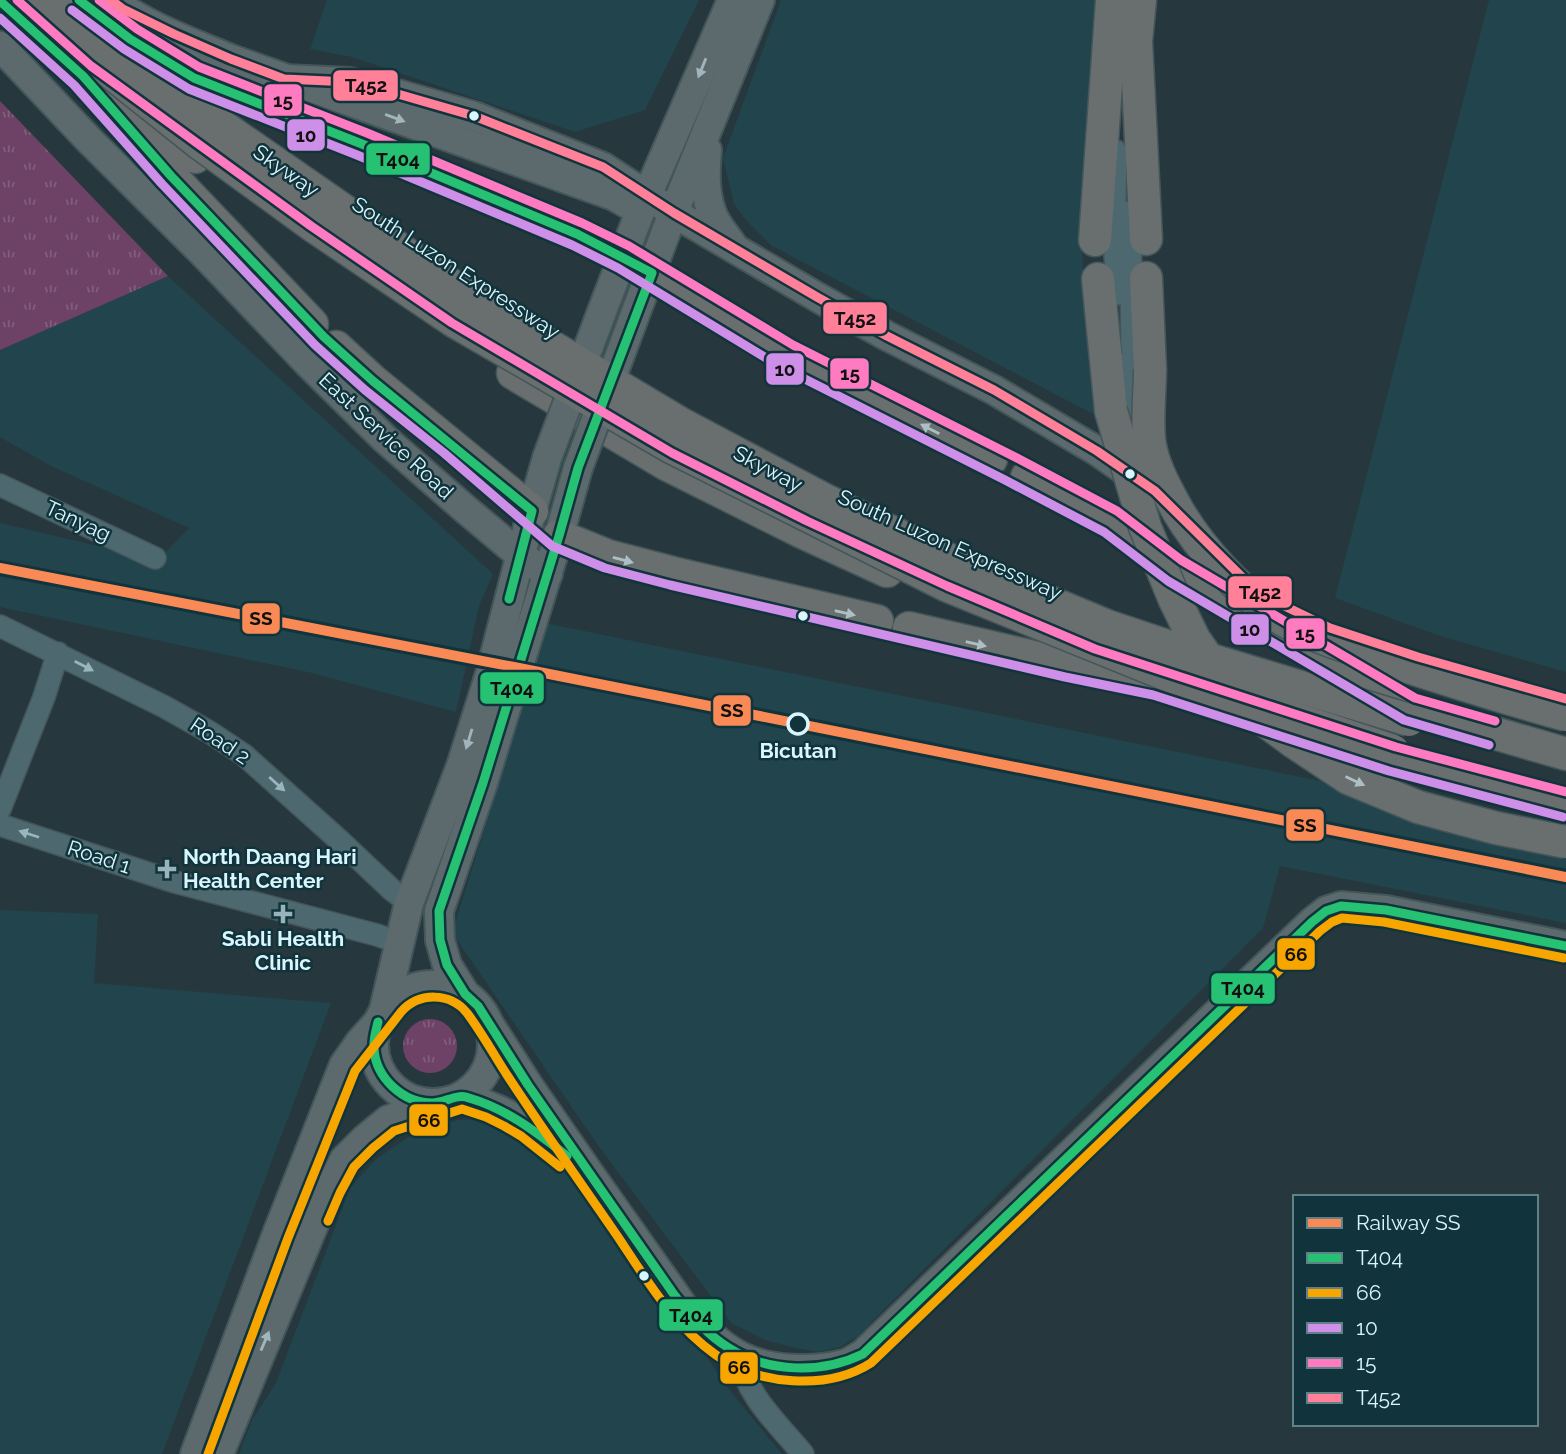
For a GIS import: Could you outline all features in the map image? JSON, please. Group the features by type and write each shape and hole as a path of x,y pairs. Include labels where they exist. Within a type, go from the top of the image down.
{"highway":[{"name":"Skyway","path":"20,0 198,142 315,227 454,321 682,453 948,586 1177,678 1392,751 1566,795"},
{"name":"Skyway","path":"57,0 216,122 470,298 684,425 825,500 956,563 1107,626 1409,720 1566,764"},
{"name":"South Luzon Expressway","path":"79,0 222,108 475,285 687,416 822,487 960,553 1112,617 1566,754"},
{"path":"0,1 83,76 304,236 445,333 666,464 802,533 942,597 1091,660 1393,760 1566,805"},
{"path":"1124,1 1136,41 1146,239"},
{"path":"1095,240 1124,1"},
{"path":"130,39 194,78 343,137"},
{"path":"83,76 171,176 312,324"},
{"path":"376,150 577,234 624,257"},
{"path":"652,273 788,356 991,459"},
{"path":"1146,278 1150,369 1149,439 1160,479 1186,524 1214,561 1275,614 1309,632 1404,665 1566,715"},
{"path":"1098,279 1111,411 1144,527 1194,639 1223,679 1253,711 1294,743 1348,778 1418,807 1496,828 1566,842"},
{"path":"335,347 532,511"},
{"path":"1027,477 1111,522 1174,570 1410,709"},
{"path":"559,536 608,556 660,570 877,621"},
{"path":"909,628 1156,683"}],"main road":[{"path":"111,0 123,9 174,34 284,79 350,82 377,88 474,116 603,167 644,204 810,309 887,336"},
{"path":"433,1104 414,1101 396,1091 383,1076 375,1058 374,1038 400,943 408,902 461,766 494,661 547,458 644,204 732,0"},
{"path":"760,0 671,221 578,468 483,783 439,911 440,940 446,965 465,994 478,1006 528,1084 690,1316 740,1356 761,1364 783,1368 819,1368 846,1363 863,1354 1326,911 1341,906 1386,910 1566,946"},
{"name":"East Service Road","path":"0,46 90,141 385,439 520,555 548,574"},
{"path":"710,122 705,178 708,199 714,217 734,249"},
{"path":"671,221 734,249 887,336 994,390 1097,451 1147,485 1249,584 1294,612 1329,628 1418,657 1566,699"},
{"path":"624,257 652,273"},
{"path":"532,511 559,536"},
{"path":"195,1454 277,1234 344,1065 391,1002 407,991 427,985 447,986 465,994"},
{"path":"219,1454 329,1188 344,1160 388,1120 462,1096 479,1082 490,1061 492,1045 487,1021"},
{"path":"462,1096 491,1106 528,1126 589,1173"}],"street":[{"path":"1124,1 1132,347 1147,485"},
{"name":"Tanyag","path":"0,485 155,558"},
{"name":"Road 2","path":"0,626 166,706 244,755 408,902"},
{"path":"0,809 44,697 58,653"},
{"name":"Road 1","path":"0,825 175,882 400,943"},
{"path":"740,1356 744,1376 757,1398 803,1454"}],"shaded area":[{"path":"327,0 699,0 645,110 575,132 352,57 310,49"},
{"path":"781,0 1102,0 1081,242 1095,415 772,246 746,220 734,204 723,158"},
{"path":"1489,0 1566,0 1566,672 1440,636 1335,598"},
{"path":"168,276 493,574 479,606 456,712 312,673 0,607 0,523 158,560 189,528 51,466 0,437 0,350"},
{"path":"540,622 1566,831 1566,923 1280,866 1263,928 857,1337 840,1347 818,1352 765,1340 731,1323 597,1144 453,934 522,711"},
{"path":"0,910 98,914 94,983 331,1003 162,1454 0,1454"},
{"path":"490,1118 558,1159 661,1291 731,1392 782,1454 239,1454 252,1420 276,1383 350,1188 376,1159 414,1133 458,1120"}],"green space":[{"path":"0,101 168,276 0,350"},
{"path":"430,1019 449,1027 457,1046 449,1065 430,1073 411,1065 403,1046 411,1027"}],"rail line":[{"name":"SS","path":"0,568 519,668 1566,877"}],"transit line":[{"name":"15","path":"17,0 91,66 311,226 452,323 672,453 807,521 947,586 1095,649 1396,747 1566,792"},
{"name":"T404","path":"79,0 130,39 194,78 362,144 577,234 652,273 578,468 483,783 439,911 440,940 447,965 465,994 478,1006 528,1085 675,1296 706,1331 721,1343 761,1362 795,1368 830,1365 863,1354 1326,911 1341,906 1386,910 1566,946"},
{"name":"15","path":"99,0 137,29 199,67 367,133 582,223 629,246 793,345 1117,511 1181,560 1415,698 1495,721"},
{"name":"T452","path":"111,0 123,9 174,34 284,79 350,82 377,88 474,116 603,167 674,213 817,297 994,390 1097,451 1155,491 1249,584 1270,599 1330,628 1418,657 1566,699"},
{"name":"T404","path":"0,1 83,76 171,176 324,337 373,381 532,511 509,599"},
{"name":"10","path":"72,10 124,49 189,89 357,155 572,245 618,268 781,367 1104,532 1168,581 1404,720 1489,745"},
{"name":"10","path":"0,18 74,85 162,184 315,345 552,546 605,568 670,585 1153,695 1389,771 1563,817"},
{"name":"66","path":"208,1454 288,1238 355,1071 401,1012 408,1005 425,998 452,1001 467,1013 650,1285 687,1330 716,1355 752,1373 793,1381 814,1381 834,1378 871,1363 1332,922 1342,918 1384,922 1564,958"},
{"name":"T404","path":"378,1022 374,1042 376,1060 386,1079 401,1094 421,1102 437,1103 464,1097 483,1103 521,1122 567,1156"},
{"name":"66","path":"328,1221 354,1167 373,1148 394,1131 462,1109 486,1117 521,1136 560,1167"}],"place":[{"name":"Bicutan","path":"798,724"},
{"name":"North Daang Hari Health Center","path":"167,869"},
{"name":"Sabli Health Clinic","path":"283,914"}]}
